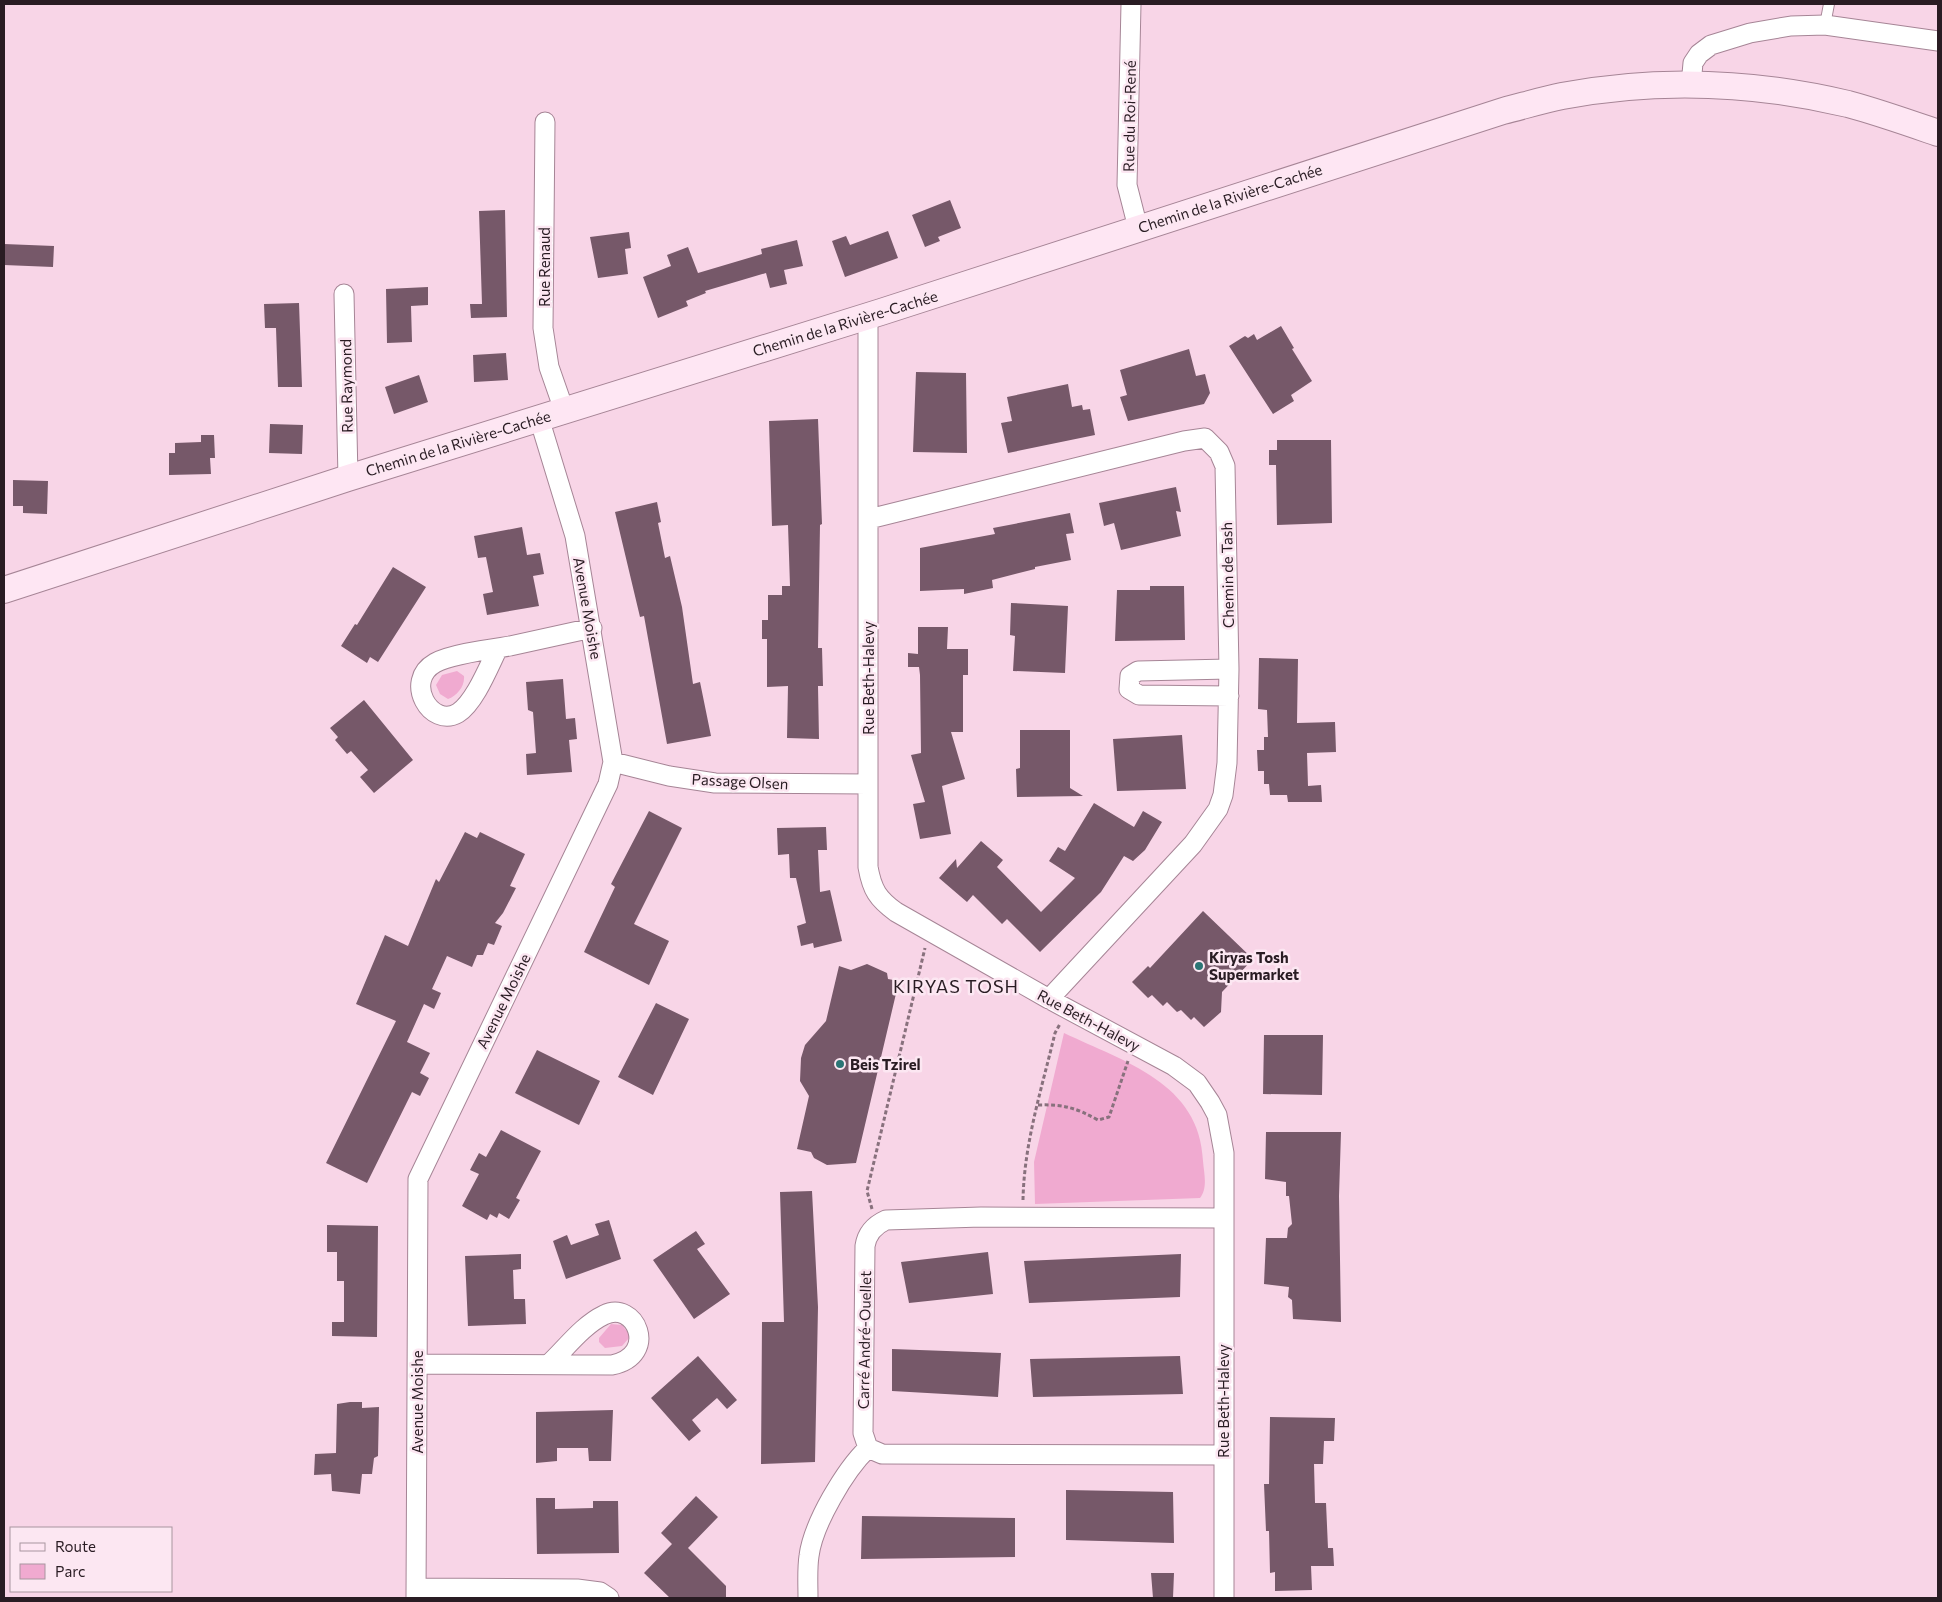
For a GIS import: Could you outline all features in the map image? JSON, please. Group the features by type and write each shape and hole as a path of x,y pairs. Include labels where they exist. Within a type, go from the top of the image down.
{"street":[{"name":"Rue du Roi-René","path":"1131,4 1127,185 1138,228"},
{"path":"1692,85 1692,67 1695,58 1711,45 1750,33 1791,26 1825,25 1938,41"},
{"name":"Chemin de la Rivière-Cachée","path":"4,590 348,478 868,316 1513,108 1580,93 1644,86 1692,85 1771,90 1831,101 1938,133"},
{"name":"Rue Renaud","path":"545,122 543,328 550,367 564,410"},
{"name":"Rue Raymond","path":"344,294 348,478"},
{"name":"Rue Beth-Halevy","path":"868,316 868,867 875,894 896,912 1049,999 1174,1066 1197,1083 1217,1115 1224,1153 1224,1598"},
{"name":"Avenue Moishe","path":"416,1593 418,1179 602,795 614,762 575,536 539,418"},
{"name":"Chemin de Tash","path":"869,519 1184,441 1206,438 1219,452 1224,466 1229,696 1226,782 1218,809 1193,844 1049,999"},
{"path":"498,648 592,628"},
{"path":"1229,669 1138,671 1130,676 1129,689 1139,694 1229,696"},
{"name":"Passage Olsen","path":"614,762 669,776 715,783 868,784"},
{"name":"Carré André-Ouellet","path":"868,1448 863,1433 865,1246 866,1237 879,1223 886,1220 981,1217 1223,1218"},
{"path":"418,1364 549,1364"},
{"path":"808,1598 809,1555 817,1528 853,1462 868,1448 882,1454 1223,1455"},
{"path":"416,1593 577,1589 600,1592 609,1598"}],"lane":[{"path":"1825,25 1830,4"}],"path":[{"path":"874,1212 867,1191 924,950"},
{"path":"1023,1206 1024,1171 1055,1033 1061,1025"},
{"path":"1038,1105 1066,1106 1088,1113 1098,1120 1104,1120 1109,1117 1112,1111 1114,1098 1126,1066"}],"green space":[{"path":"457,671 464,676 462,687 448,699 440,694 436,685 442,675"},
{"path":"1064,1033 1111,1054 1155,1079 1174,1094 1189,1112 1199,1134 1203,1161 1205,1180 1204,1190 1200,1198 1035,1204 1034,1162"},
{"path":"611,1324 622,1325 629,1334 629,1338 622,1346 605,1348 599,1342 599,1338"}],"building":[{"path":"950,200 961,228 938,237 940,241 925,247 912,215"},
{"path":"505,210 507,317 471,318 470,304 482,304 479,211"},
{"path":"888,231 898,258 845,277 832,241 846,236 850,245"},
{"path":"629,232 631,248 625,249 628,274 598,278 590,237"},
{"path":"797,240 803,266 784,270 787,284 770,288 766,273 705,291 706,293 686,301 688,306 658,318 643,277 671,266 667,255 688,247 698,273 762,254 761,249"},
{"path":"4,244 54,246 53,267 4,265"},
{"path":"428,287 428,305 411,306 412,342 387,343 386,289"},
{"path":"299,303 302,387 278,387 276,328 265,328 264,304"},
{"path":"1281,326 1294,348 1292,349 1312,381 1291,395 1294,401 1273,414 1229,346 1245,336 1248,338 1254,334 1257,340"},
{"path":"1189,349 1196,376 1205,374 1210,393 1204,404 1128,421 1120,397 1127,395 1120,370"},
{"path":"506,353 508,380 474,382 473,355"},
{"path":"916,372 966,373 967,453 913,452"},
{"path":"419,375 428,402 394,414 385,387"},
{"path":"1068,384 1072,407 1082,405 1083,410 1090,409 1095,435 1008,453 1001,423 1012,421 1007,397"},
{"path":"818,419 822,524 820,525 818,648 822,648 823,686 818,686 819,739 787,738 788,686 767,687 767,639 762,639 762,620 768,620 768,595 782,595 782,586 790,586 788,525 772,526 769,421"},
{"path":"270,424 303,425 302,454 269,453"},
{"path":"201,435 214,435 215,458 210,458 211,474 169,475 169,453 175,453 175,443 201,442"},
{"path":"1277,440 1331,440 1332,523 1277,525 1276,465 1269,465 1269,450 1277,450"},
{"path":"13,480 48,481 47,514 23,513 23,506 13,506"},
{"path":"1176,487 1181,512 1176,511 1181,536 1121,550 1114,523 1104,526 1099,503"},
{"path":"657,502 661,522 658,523 665,558 670,556 682,607 693,684 700,682 711,736 667,744 644,616 640,617 615,512"},
{"path":"1070,513 1074,533 1066,534 1071,560 1035,567 1035,569 992,580 993,588 964,594 964,589 920,591 920,548 995,534 993,528"},
{"path":"522,527 527,555 540,553 544,574 533,576 539,606 487,615 483,594 493,592 486,557 478,558 474,536"},
{"path":"393,567 426,587 378,662 370,657 367,663 341,646 355,624 357,625"},
{"path":"1150,586 1184,586 1185,640 1115,641 1117,590 1150,590"},
{"path":"1011,603 1068,606 1065,673 1013,671 1015,636 1010,635"},
{"path":"918,627 948,627 947,649 968,649 968,675 963,675 963,732 951,732 965,779 942,786 951,834 920,839 913,804 925,802 911,755 921,753 920,675 919,667 908,667 908,653 918,654"},
{"path":"1259,658 1298,659 1297,723 1335,722 1336,752 1307,753 1308,786 1321,785 1322,802 1288,802 1287,795 1270,795 1269,784 1264,784 1264,771 1258,771 1257,750 1264,750 1264,737 1268,737 1267,710 1258,709"},
{"path":"563,679 566,719 575,718 577,739 569,740 572,772 527,775 526,754 536,753 533,712 528,710 526,682"},
{"path":"364,700 413,760 374,793 360,777 368,770 351,751 347,754 335,740 338,737 330,728"},
{"path":"1020,730 1070,730 1070,788 1083,796 1017,797 1016,769 1020,768"},
{"path":"1182,735 1186,789 1117,791 1113,739"},
{"path":"1094,803 1134,827 1143,811 1162,822 1145,850 1133,861 1124,856 1101,892 1040,952 1007,919 1002,924 973,895 967,902 939,878 956,859 957,868 981,841 1003,860 997,867 1041,912 1075,878 1049,861 1058,847 1065,851"},
{"path":"649,811 682,828 634,924 669,941 649,985 584,952 615,887 611,884"},
{"path":"826,827 827,850 818,850 820,892 830,890 842,941 814,948 813,943 801,946 797,926 806,923 796,878 790,878 789,854 778,855 777,828"},
{"path":"465,832 477,838 480,832 525,854 510,886 516,888 503,913 495,923 502,926 494,945 488,943 483,955 477,955 472,967 447,956 432,989 441,993 434,1009 424,1004 407,1042 430,1053 420,1073 429,1078 420,1096 412,1092 367,1183 326,1163 396,1021 356,1004 385,935 408,946 436,879 439,882"},
{"name":"Kiryas Tosh Supermarket","path":"1203,911 1253,959 1222,992 1221,1012 1204,1027 1194,1017 1191,1020 1181,1010 1177,1012 1167,1002 1163,1006 1152,995 1148,998 1132,982 1148,966 1150,968"},
{"name":"Beis Tzirel","path":"867,964 887,973 888,979 899,981 856,1163 827,1165 814,1158 811,1152 797,1149 809,1096 800,1081 801,1058 805,1045 826,1021 839,966 851,970"},
{"path":"656,1003 689,1019 653,1095 618,1077"},
{"path":"1264,1035 1323,1035 1322,1095 1263,1094"},
{"path":"537,1050 600,1081 579,1125 515,1093"},
{"path":"501,1130 541,1151 516,1198 520,1200 509,1219 499,1213 497,1218 490,1214 487,1220 462,1206 479,1174 470,1170 479,1153 486,1157"},
{"path":"1266,1132 1341,1132 1339,1196 1341,1322 1293,1319 1292,1300 1288,1297 1289,1287 1264,1284 1266,1238 1287,1238 1288,1228 1292,1224 1289,1196 1286,1196 1286,1182 1265,1179"},
{"path":"812,1191 818,1307 815,1462 761,1464 762,1322 784,1322 780,1192"},
{"path":"609,1220 621,1259 566,1279 553,1241 567,1235 571,1245 599,1235 595,1224"},
{"path":"327,1225 378,1226 377,1337 332,1336 332,1322 344,1322 344,1281 337,1281 337,1252 327,1252"},
{"path":"696,1231 705,1244 697,1249 730,1294 694,1319 653,1260"},
{"path":"988,1252 993,1294 909,1303 901,1262"},
{"path":"521,1254 521,1269 513,1270 514,1299 525,1299 526,1324 468,1326 465,1256"},
{"path":"1181,1254 1180,1297 1029,1303 1024,1261"},
{"path":"892,1349 1001,1353 998,1397 892,1391"},
{"path":"698,1356 737,1400 727,1409 717,1398 692,1420 701,1431 689,1441 651,1398"},
{"path":"1180,1356 1183,1394 1033,1397 1030,1359"},
{"path":"362,1402 362,1408 379,1407 378,1456 374,1458 372,1474 362,1474 360,1494 332,1491 331,1474 314,1475 315,1454 336,1453 337,1404"},
{"path":"613,1410 611,1461 589,1461 588,1448 557,1448 557,1461 536,1463 536,1412"},
{"path":"1270,1417 1335,1418 1334,1441 1324,1441 1323,1464 1314,1464 1315,1503 1326,1503 1328,1548 1333,1548 1334,1566 1311,1566 1312,1590 1275,1591 1275,1572 1270,1573 1269,1531 1266,1531 1264,1484 1269,1484"},
{"path":"1066,1490 1173,1492 1174,1543 1066,1540"},
{"path":"696,1496 718,1517 688,1548 726,1586 726,1598 670,1598 644,1573 672,1544 661,1533"},
{"path":"536,1498 555,1498 555,1509 593,1508 593,1501 618,1501 619,1553 537,1554"},
{"path":"862,1516 1015,1518 1015,1557 861,1559"},
{"path":"1151,1573 1174,1573 1173,1598 1153,1598"}],"place":[{"name":"Kiryas Tosh Supermarket","path":"1199,966"},
{"name":"Beis Tzirel","path":"840,1064"}],"district":[{"name":"KIRYAS TOSH","path":"956,986"}]}
